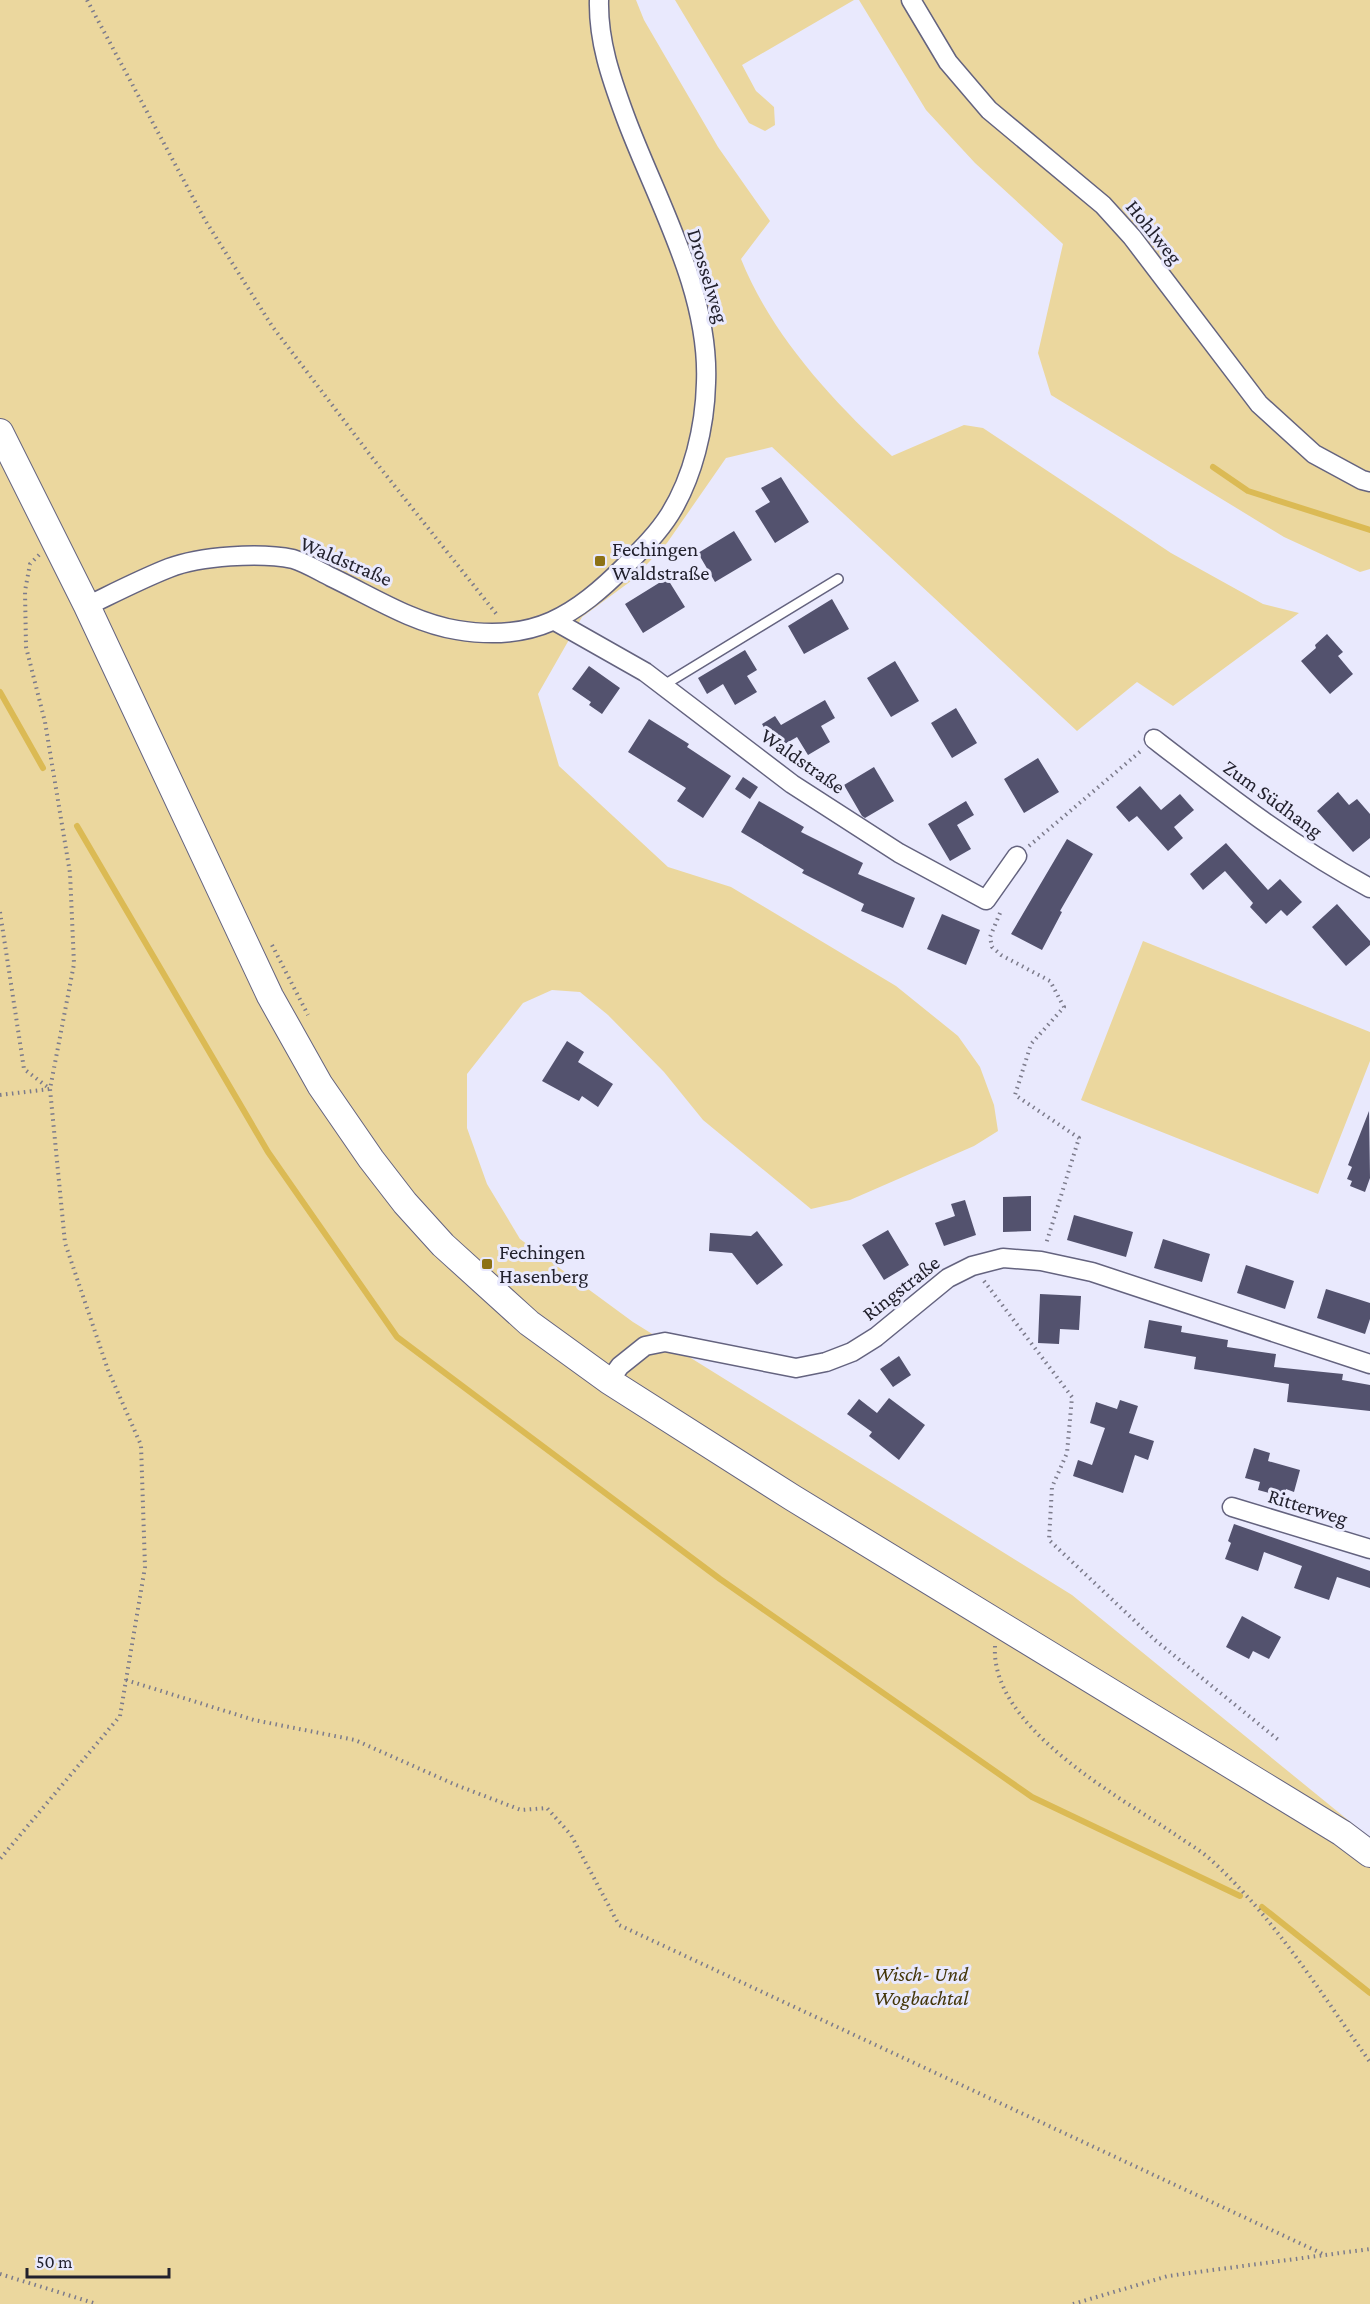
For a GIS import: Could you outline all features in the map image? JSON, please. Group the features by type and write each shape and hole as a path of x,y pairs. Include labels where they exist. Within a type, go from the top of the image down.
{"main road":[{"path":"0,432 87,606 270,996 320,1085 371,1159 405,1203 443,1245 529,1323 609,1381 793,1498 1342,1833 1370,1854"}],"street":[{"name":"Drosselweg","path":"580,606 605,585 648,542 670,514 686,479 699,441 706,382 703,329 682,256 638,151 608,70 599,19 599,0"},
{"name":"Hohlweg","path":"911,0 948,62 989,110 1110,213 1132,237 1259,404 1314,454 1370,482"},
{"name":"Waldstraße","path":"87,606 172,566 218,557 251,555 294,560 424,621 455,630 512,633 555,621 580,606"},
{"name":"Waldstraße","path":"555,621 664,685 792,784 899,853 986,900"},
{"name":"Zum Südhang","path":"1155,739 1250,813 1326,864 1370,888"},
{"path":"986,900 1017,856"},
{"name":"Ringstraße","path":"609,1381 620,1366 645,1346 665,1342 796,1368 826,1362 852,1352 876,1337 948,1278 972,1266 1003,1258 1041,1261 1092,1272 1370,1364"},
{"name":"Ritterweg","path":"1232,1508 1370,1549"}],"lane":[{"path":"664,685 838,579"}],"path":[{"path":"87,0 205,220 272,326 374,460 512,633"},
{"path":"0,1859 120,1716 145,1566 141,1444 108,1370 65,1243 50,1089 74,964 71,884 45,722 26,647 25,591 30,564 54,539"},
{"path":"1017,856 1155,739"},
{"path":"986,900 1001,909 990,937 992,947 1001,955 1050,981 1064,1007 1031,1044 1015,1095 1079,1138 1041,1261"},
{"path":"0,912 24,1069 50,1089"},
{"path":"269,937 311,1021"},
{"path":"0,1095 50,1089"},
{"path":"972,1266 1072,1397 1066,1453 1052,1487 1049,1539 1155,1640 1281,1742"},
{"path":"996,1622 994,1658 1003,1688 1017,1711 1060,1757 1209,1858 1272,1924 1370,2062"},
{"path":"126,1680 254,1720 355,1740 456,1785 521,1810 547,1808 571,1835 619,1925 1325,2255"},
{"path":"1073,2304 1168,2276 1370,2249"},
{"path":"0,2274 97,2304"}],"green space":[{"name":"Wisch- Und Wogbachtal","path":"0,0 636,0 644,20 718,147 770,221 741,259 769,314 826,389 892,456 964,425 983,428 1171,553 1263,604 1299,613 1173,706 1137,682 1077,731 772,447 726,458 667,543 631,581 582,617 538,694 559,766 668,867 731,887 896,986 958,1036 980,1067 994,1105 998,1131 974,1146 850,1200 811,1209 703,1120 664,1072 608,1015 580,992 552,990 523,1003 467,1074 467,1128 487,1184 520,1239 633,1322 1072,1595 1370,1838 1370,2304 0,2304"},
{"path":"675,0 854,0 742,65 756,91 774,107 775,125 765,131 749,123"},
{"path":"859,0 1370,0 1370,569 1360,572 1284,537 1051,395 1038,353 1063,244 975,163 926,110"},
{"path":"1143,941 1370,1032 1370,1061 1318,1194 1081,1100"}],"building":[{"path":"781,477 809,522 775,543 755,511 770,502 761,488"},
{"path":"734,531 752,560 715,582 698,553"},
{"path":"667,578 685,607 643,633 625,604"},
{"path":"832,599 849,629 804,654 788,626"},
{"path":"1327,634 1343,652 1338,656 1353,674 1330,694 1301,661"},
{"path":"745,650 757,670 747,676 757,692 735,705 723,684 707,694 698,678"},
{"path":"895,661 919,701 891,717 867,678"},
{"path":"589,666 620,688 602,714 589,705 591,702 572,689"},
{"path":"825,700 835,718 821,726 830,742 808,755 797,737 776,749 762,724 775,716 781,725"},
{"path":"956,708 977,743 952,758 931,723"},
{"path":"649,719 689,744 687,747 731,776 703,818 677,801 686,788 628,752"},
{"path":"1038,758 1059,792 1024,813 1004,779"},
{"path":"874,767 894,801 865,818 844,785"},
{"path":"743,777 758,787 750,799 735,789"},
{"path":"1140,786 1161,810 1180,794 1194,810 1174,827 1183,838 1168,851 1137,816 1129,822 1116,807"},
{"path":"1338,792 1349,805 1357,799 1370,814 1370,838 1353,852 1317,811"},
{"path":"759,801 804,827 801,832 863,863 858,874 915,898 903,928 861,911 864,904 802,873 804,870 741,832"},
{"path":"966,801 974,815 957,825 971,849 950,861 928,824"},
{"path":"1067,839 1093,854 1060,911 1062,912 1042,950 1011,934"},
{"path":"1226,843 1268,890 1280,879 1302,902 1287,916 1281,910 1266,924 1250,907 1253,903 1225,871 1203,890 1190,874"},
{"path":"1337,904 1370,941 1370,945 1346,966 1312,927"},
{"path":"942,914 980,930 966,965 927,949"},
{"path":"567,1041 584,1052 578,1062 613,1084 598,1107 582,1096 579,1101 542,1081"},
{"path":"1369,1111 1370,1178 1365,1192 1350,1186 1352,1181 1347,1179 1352,1167 1348,1165"},
{"path":"1031,1196 1031,1231 1003,1232 1003,1197"},
{"path":"965,1200 976,1235 944,1246 935,1223 955,1216 951,1204"},
{"path":"1074,1215 1133,1232 1126,1257 1067,1240"},
{"path":"888,1230 909,1265 884,1280 862,1245"},
{"path":"757,1231 783,1265 757,1285 732,1253 709,1251 710,1233 751,1236"},
{"path":"1163,1239 1210,1254 1202,1282 1154,1268"},
{"path":"1246,1265 1294,1281 1285,1309 1237,1293"},
{"path":"1326,1289 1370,1303 1370,1319 1365,1334 1317,1318"},
{"path":"1040,1294 1081,1296 1079,1330 1060,1329 1059,1344 1038,1343"},
{"path":"1149,1320 1182,1326 1181,1332 1228,1340 1227,1347 1276,1354 1274,1367 1343,1374 1342,1380 1370,1385 1370,1411 1287,1402 1289,1384 1194,1369 1196,1357 1144,1348"},
{"path":"899,1356 911,1375 893,1387 880,1369"},
{"path":"889,1398 925,1425 899,1460 869,1436 872,1432 847,1414 859,1399 877,1413"},
{"path":"1120,1400 1138,1406 1129,1433 1154,1441 1148,1460 1135,1455 1123,1493 1073,1476 1078,1460 1092,1465 1105,1428 1090,1423 1096,1402 1117,1409"},
{"path":"1254,1448 1270,1453 1268,1461 1300,1470 1294,1492 1286,1489 1284,1497 1258,1490 1260,1482 1245,1478"},
{"path":"1234,1524 1370,1571 1370,1588 1337,1577 1329,1600 1294,1588 1302,1566 1264,1552 1258,1571 1225,1559 1231,1543 1228,1541"},
{"path":"1242,1616 1281,1637 1269,1659 1253,1651 1249,1659 1226,1647"}],"waterway":[{"path":"1213,467 1248,491 1370,530"},
{"path":"0,692 43,768"},
{"path":"77,826 268,1152 397,1337 720,1579 1032,1797 1240,1896"},
{"path":"1262,1907 1370,1993"}],"place":[{"name":"Fechingen Waldstraße","path":"600,561"},
{"name":"Fechingen Hasenberg","path":"487,1264"}]}
